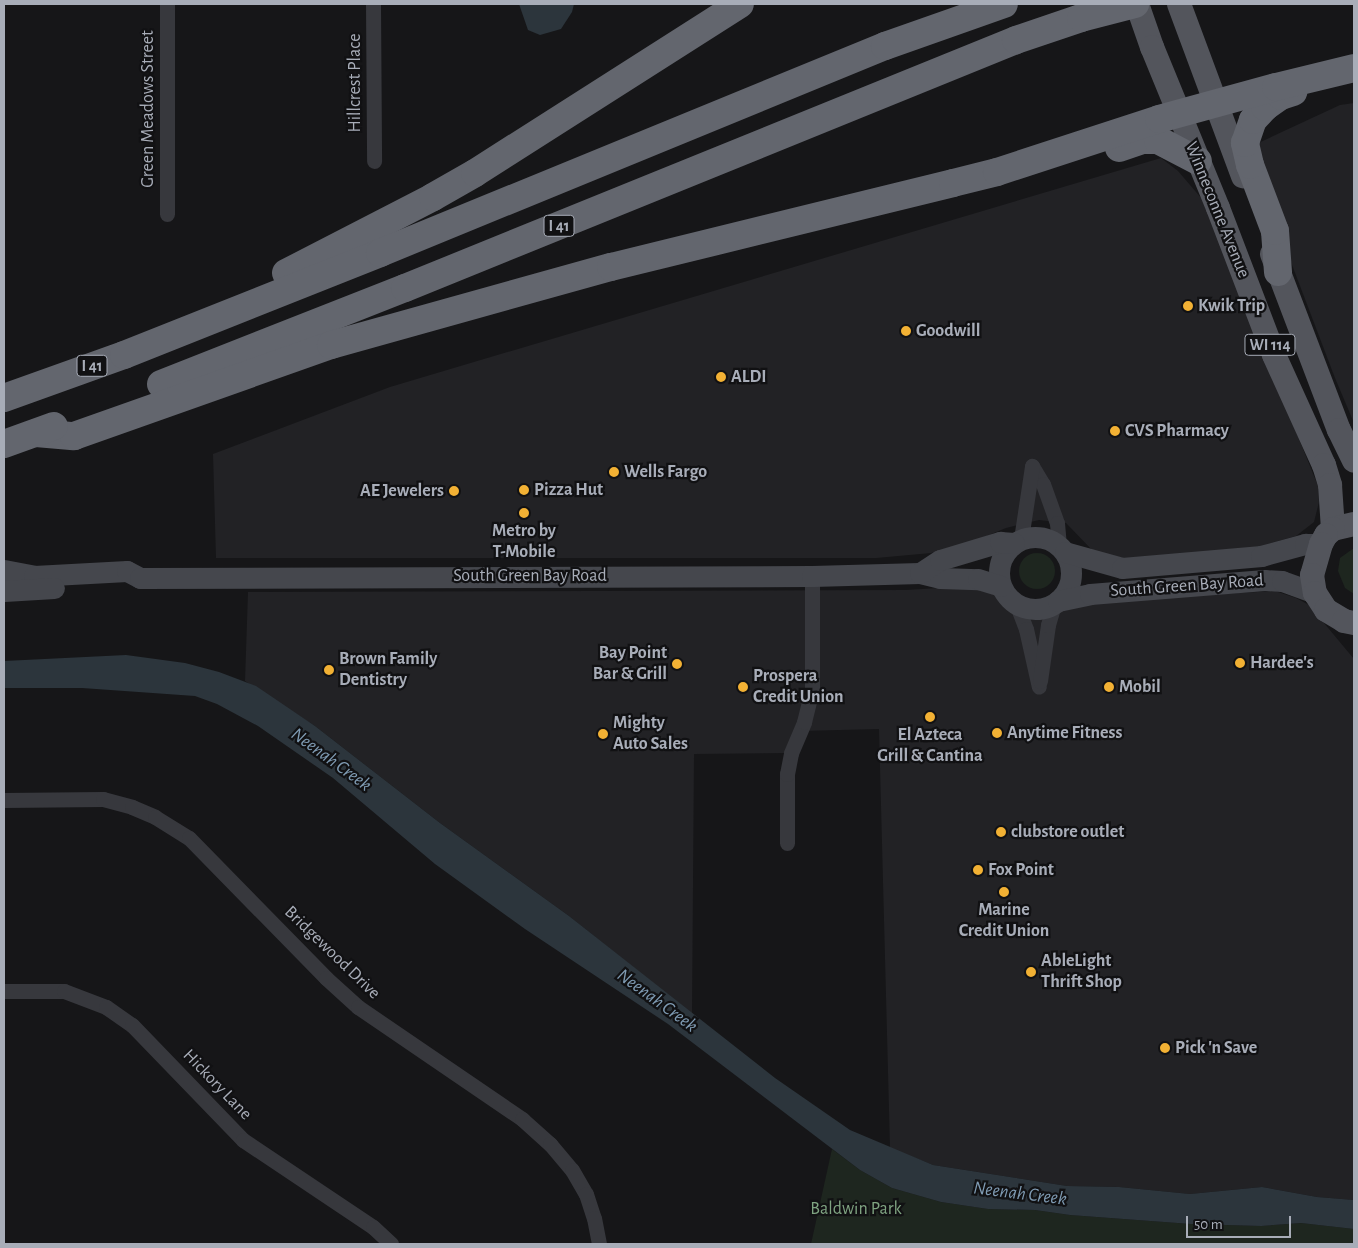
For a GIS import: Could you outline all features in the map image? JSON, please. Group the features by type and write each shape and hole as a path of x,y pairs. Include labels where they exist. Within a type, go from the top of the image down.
{"highway":[{"path":"180,332 194,313 302,266 466,178 740,4"},
{"name":"I 41","path":"4,398 180,332 380,253 885,46 1004,4"},
{"name":"I 41","path":"4,444 405,288 1016,40 1080,18 1136,4"},
{"path":"36,433 74,436 171,400 331,345 612,267 997,172 1159,119 1292,83 1344,72"},
{"path":"1278,272 1275,231 1247,154 1245,143 1248,130 1252,120 1280,96 1312,87 1344,72"},
{"path":"997,172 1029,175 1142,140 1163,142 1198,161"}],"main road":[{"name":"Winneconne Avenue","path":"1136,4 1274,355 1324,465 1330,485 1336,532"},
{"name":"Winneconne Avenue","path":"1179,4 1278,272 1339,430 1354,462"},
{"name":"South Green Bay Road","path":"1062,549 1122,568 1261,556 1306,544 1336,532"},
{"path":"1336,532 1312,575 1315,593 1326,610 1344,619 1354,642"},
{"path":"920,573 940,560 1000,542 1038,537 1050,539 1062,549 1069,560 1070,582 1065,593 1056,602 1037,609 1026,608 1016,603 1001,586 1000,567 1006,550 1017,541"},
{"path":"4,557 22,562 99,565 133,574"},
{"name":"South Green Bay Road","path":"4,570 34,576 133,574 812,576 920,573 940,578 978,579 1001,586"},
{"name":"South Green Bay Road","path":"4,592 128,585 133,574"},
{"name":"South Green Bay Road","path":"1056,602 1090,594 1264,580 1282,581 1315,593"}],"street":[{"name":"Green Meadows Street","path":"167,4 167,214"},
{"name":"Hillcrest Place","path":"373,4 374,162"},
{"path":"1017,541 1032,466 1043,484 1057,523 1062,549"},
{"path":"787,843 787,774 791,753 804,722 812,689 812,576"},
{"path":"1016,603 1026,629 1039,687 1048,625 1056,602"},
{"name":"Bridgewood Drive","path":"4,800 103,799 155,817 189,838 326,978 358,1007 506,1108 550,1144 572,1170 586,1194 594,1218 599,1244"},
{"name":"Hickory Lane","path":"4,991 64,991 106,1007 132,1025 243,1140 373,1227 391,1244"}],"shaded area":[{"path":"1354,103 1354,423 1256,170 1254,145 1340,105"},
{"path":"1161,158 1178,171 1202,199 1318,486 1319,502 1314,522 1296,536 1246,550 1127,559 1093,551 1066,523 1039,520 1006,528 967,544 931,553 876,558 216,558 213,454 390,387"},
{"path":"970,586 997,596 1007,605 1040,617 1077,605 1106,600 1275,591 1296,598 1309,605 1354,659 1354,1200 1317,1197 1262,1187 1190,1194 1119,1187 1067,1186 933,1165 890,1148 879,729 800,731 791,753 694,754 692,1014 569,916 440,823 315,726 245,681 248,592 906,590"}],"green space":[{"path":"1354,548 1354,594 1345,588 1338,571 1340,558"},
{"path":"1037,553 1049,559 1055,571 1049,583 1037,589 1025,583 1019,571 1025,559"},
{"name":"Baldwin Park","path":"832,1149 860,1170 892,1188 941,1202 988,1209 1035,1210 1070,1215 1191,1224 1261,1226 1301,1223 1354,1229 1354,1244 811,1244"}],"water":[{"path":"519,4 574,4 572,12 561,29 540,35 528,30"},
{"name":"Neenah Creek","path":"126,655 185,663 219,672 256,686 315,726 440,823 569,916 775,1078 850,1130 933,1165 1067,1186 1119,1187 1190,1194 1262,1187 1317,1197 1354,1200 1354,1229 1301,1223 1261,1226 1191,1224 1070,1215 1035,1210 988,1209 941,1202 892,1188 860,1170 668,1024 525,929 435,864 333,778 258,726 217,704 195,696 82,688 4,688 4,661"}],"place":[{"name":"Kwik Trip","path":"1188,306"},
{"name":"Goodwill","path":"906,331"},
{"name":"ALDI","path":"721,377"},
{"name":"CVS Pharmacy","path":"1115,431"},
{"name":"Wells Fargo","path":"614,472"},
{"name":"Pizza Hut","path":"524,490"},
{"name":"AE Jewelers","path":"454,491"},
{"name":"Metro by T-Mobile","path":"524,513"},
{"name":"Hardee's","path":"1240,663"},
{"name":"Bay Point Bar & Grill","path":"677,664"},
{"name":"Brown Family Dentistry","path":"329,670"},
{"name":"Prospera Credit Union","path":"743,687"},
{"name":"Mobil","path":"1109,687"},
{"name":"El Azteca Grill & Cantina","path":"930,717"},
{"name":"Anytime Fitness","path":"997,733"},
{"name":"Mighty Auto Sales","path":"603,734"},
{"name":"clubstore outlet","path":"1001,832"},
{"name":"Fox Point","path":"978,870"},
{"name":"Marine Credit Union","path":"1004,892"},
{"name":"AbleLight Thrift Shop","path":"1031,972"},
{"name":"Pick 'n Save","path":"1165,1048"}]}
